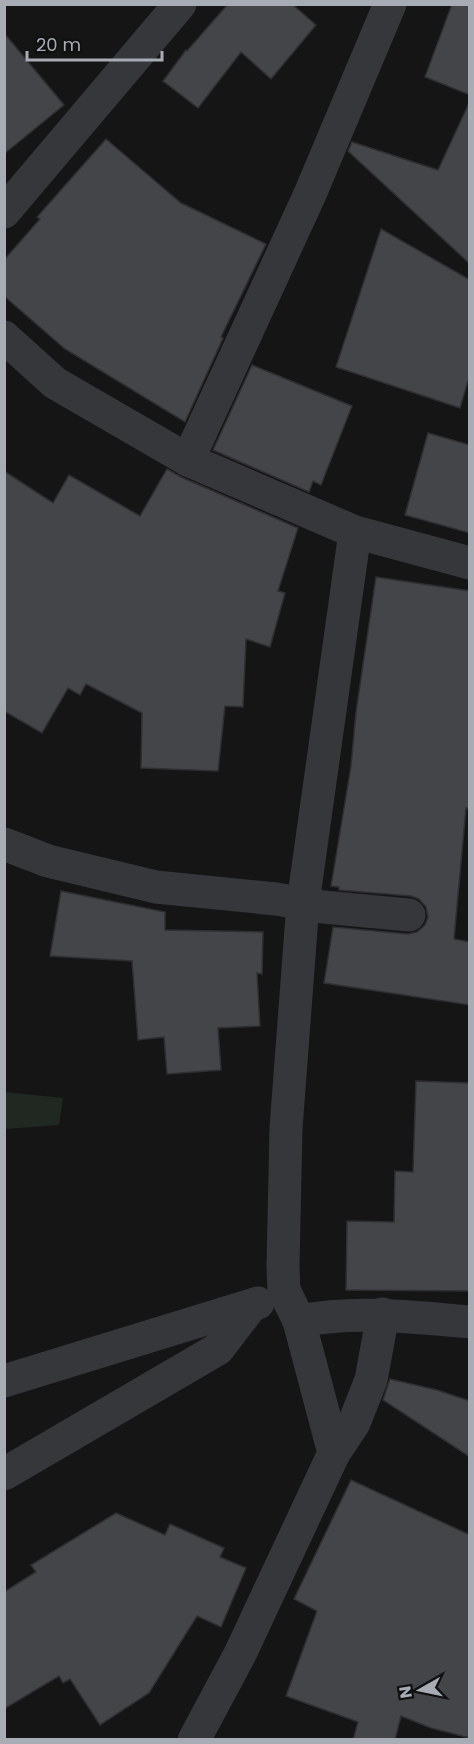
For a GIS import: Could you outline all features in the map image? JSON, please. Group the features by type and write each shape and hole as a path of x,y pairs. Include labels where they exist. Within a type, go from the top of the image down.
{"street":[{"path":"4,212 180,4"},
{"path":"188,460 310,194 390,4"},
{"path":"4,337 55,383 188,460 355,532 470,563"},
{"path":"334,1453 299,1321 284,1290 286,1128 303,903 355,532"},
{"path":"4,844 48,861 156,887 303,903 323,908 409,915"},
{"path":"4,1381 109,1347 251,1306 284,1290"},
{"path":"4,1474 218,1349 251,1306"},
{"path":"299,1321 322,1317 383,1314 470,1322"},
{"path":"194,1740 240,1654 334,1453 354,1423 370,1380 383,1314"}],"shaded area":[{"path":"5,1092 63,1098 59,1125 5,1129"}],"building":[{"path":"228,4 292,4 316,25 271,79 241,52 198,108 163,81 186,50"},
{"path":"452,4 470,4 470,95 425,77"},
{"path":"4,33 64,105 4,154"},
{"path":"470,101 470,264 348,151 352,142 438,170"},
{"path":"106,139 181,203 266,244 221,337 223,338 185,422 65,349 4,296 4,260 40,219 37,217"},
{"path":"381,229 470,280 470,374 460,408 336,367"},
{"path":"252,365 352,406 321,485 313,481 309,492 213,450"},
{"path":"428,433 470,445 470,533 405,515"},
{"path":"167,469 298,528 278,591 285,593 270,647 246,639 243,707 225,706 218,771 141,768 142,713 86,684 80,695 68,688 42,733 4,711 4,471 53,503 69,475 140,516"},
{"path":"376,577 470,591 470,809 466,808 454,939 470,942 470,1005 324,983 333,927 408,934 417,932 425,925 428,917 426,907 419,899 411,896 339,890 339,887 331,886 351,766 356,712"},
{"path":"61,891 165,912 165,930 263,932 262,974 257,973 260,1026 218,1028 221,1070 167,1074 164,1037 138,1040 132,961 50,956"},
{"path":"416,1081 470,1083 470,1291 346,1290 347,1221 394,1222 395,1171 413,1172"},
{"path":"390,1379 437,1390 470,1401 470,1457 383,1400"},
{"path":"351,1480 470,1535 470,1738 431,1728 401,1716 395,1740 353,1740 358,1722 286,1696 317,1611 294,1599"},
{"path":"116,1513 165,1535 170,1524 224,1548 220,1557 246,1568 221,1627 197,1616 149,1693 100,1725 70,1679 63,1683 59,1676 4,1709 4,1592 36,1572 31,1565"}]}
